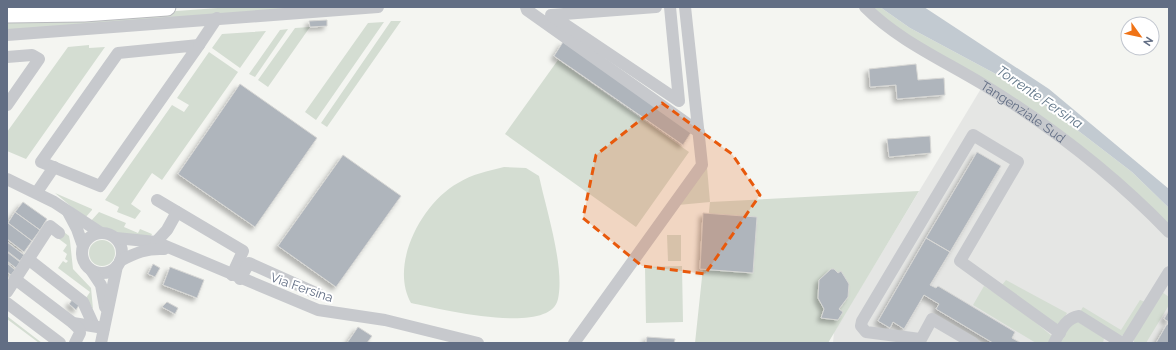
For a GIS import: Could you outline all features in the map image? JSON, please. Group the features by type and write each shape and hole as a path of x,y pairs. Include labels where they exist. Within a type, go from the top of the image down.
{"highway":[{"path":"7,14 84,13 166,7"}],"street":[{"path":"7,35 378,7"},
{"path":"526,7 527,10 699,132"},
{"path":"656,7 551,15 678,101 670,7"},
{"path":"574,343 702,165 685,7"},
{"name":"Tangenziale Sud","path":"865,7 891,30 944,63 983,84 1086,155 1140,203 1169,232"},
{"path":"198,45 118,53 41,162 100,186 217,18"},
{"path":"7,57 32,55 39,59 7,105"},
{"path":"675,65 691,63"},
{"path":"973,343 932,320 919,341 866,332 862,326 862,321 973,135 1018,162 960,261 1057,338 1067,321 1078,316 1122,343"},
{"path":"37,192 54,167"},
{"path":"7,179 37,192 100,233"},
{"path":"157,200 243,251 236,277"},
{"path":"68,211 83,246 82,251 84,262 101,285 101,343"},
{"path":"156,242 167,230 177,212"},
{"path":"7,292 50,226 59,233"},
{"path":"83,246 90,237 100,233 106,233 116,238 122,249 101,323"},
{"name":"Via Fersina","path":"116,238 156,242 236,277 318,310 385,320 478,343"},
{"name":"Via Fersina","path":"119,263 139,251 153,248 170,249"},
{"path":"28,259 83,302 101,323"},
{"path":"91,270 102,273 113,270 119,263"},
{"path":"236,277 249,263 318,294"},
{"path":"1125,343 1169,272"},
{"path":"15,279 79,329 80,333 75,343"},
{"path":"7,303 60,343"},
{"path":"73,323 101,323"}],"highlighted area":[{"path":"662,103 732,154 760,195 705,274 642,266 583,218 596,155"}],"shaded area":[{"path":"231,7 310,7 7,30 7,19 82,18"},
{"path":"871,7 880,7 910,28 1007,80 1033,96 1132,172 1169,208 1169,228 1124,184 905,36"},
{"path":"391,21 401,21 327,127 321,123"},
{"path":"384,22 316,120 305,112 368,23"},
{"path":"310,27 268,87 258,80 295,28"},
{"path":"288,29 255,77 249,74 280,30"},
{"path":"266,31 240,68 212,48 222,34"},
{"path":"89,45 89,48 105,47 26,159 7,151 7,132 68,47"},
{"path":"209,52 238,72 162,180 152,173 131,204 141,211 135,219 117,212 119,207 105,200 172,105 184,112 189,105 177,98"},
{"path":"558,60 689,152 636,227 505,134"},
{"path":"982,87 1079,154 1169,237 1169,343 833,343 834,332"},
{"path":"504,167 526,168 539,176 557,255 559,271 558,299 550,310 535,316 515,318 467,314 411,303 405,287 404,271 407,253 413,236 422,219 432,205 445,192 458,183 474,175"},
{"path":"707,167 710,202 678,205"},
{"path":"919,191 828,343 695,343 710,202"},
{"path":"55,193 92,209 92,210 85,218"},
{"path":"99,212 126,223 124,227 138,233 140,229 152,234 151,236 120,235 90,222"},
{"path":"64,232 69,236 73,269 91,288 93,309 86,298 90,292 58,268 63,261 66,263 68,261 65,259 67,254 63,251 67,245 59,239"},
{"path":"667,235 681,235 681,261 668,261"},
{"path":"102,240 111,244 115,253 111,262 102,266 93,262 89,253 93,244"},
{"path":"682,266 683,322 646,323 645,267"},
{"path":"1006,280 1067,313 1059,327 1002,285"},
{"path":"984,286 1021,310 1053,337 1049,343 1036,343 973,305"},
{"path":"1162,292 1169,297 1169,305 1146,343 1134,343 1134,339"},
{"path":"1140,300 1145,302 1126,334 1119,337 1080,312 1083,307 1121,330"},
{"path":"7,316 42,343 39,343 7,319"},
{"path":"1078,322 1104,338 1103,343 1059,343 1072,323"}],"water":[{"name":"Torrente Fersina","path":"880,7 924,7 1049,89 1169,189 1169,208 1132,172 1033,96 1007,80 910,28"}],"building":[{"path":"327,20 327,26 310,27 309,21"},
{"path":"563,42 692,131 683,145 554,56"},
{"path":"916,64 918,80 944,78 945,95 897,99 896,85 870,87 869,69"},
{"path":"240,84 317,138 255,227 178,174"},
{"path":"930,136 931,153 889,157 887,139"},
{"path":"977,152 1001,166 950,252 926,238"},
{"path":"343,155 401,196 336,287 278,246"},
{"path":"23,202 47,219 40,230 15,212"},
{"path":"15,212 40,230 32,241 8,223"},
{"path":"703,213 757,217 753,273 700,269"},
{"path":"7,222 32,241 24,252 7,239"},
{"path":"926,238 950,252 930,285 936,288 938,286 1015,332 1012,338 1021,343 993,343 936,309 939,304 924,295 904,329 893,322 890,328 878,321"},
{"path":"7,242 24,255 20,261 7,251"},
{"path":"7,252 20,262 16,268 7,261"},
{"path":"7,263 15,270 11,275 7,272"},
{"path":"153,264 160,268 155,277 148,274"},
{"path":"170,267 204,280 197,298 163,285"},
{"path":"831,269 834,269 838,273 841,271 849,284 848,297 839,309 843,312 838,320 821,318 824,309 818,298 819,280"},
{"path":"72,300 79,305 76,310 69,304"},
{"path":"167,302 178,308 175,314 162,307"},
{"path":"1169,310 1169,322 1164,319"},
{"path":"1167,324 1169,325 1169,343 1156,343"},
{"path":"358,327 372,336 367,343 347,343"},
{"path":"647,337 675,339 674,343 646,343"}]}
